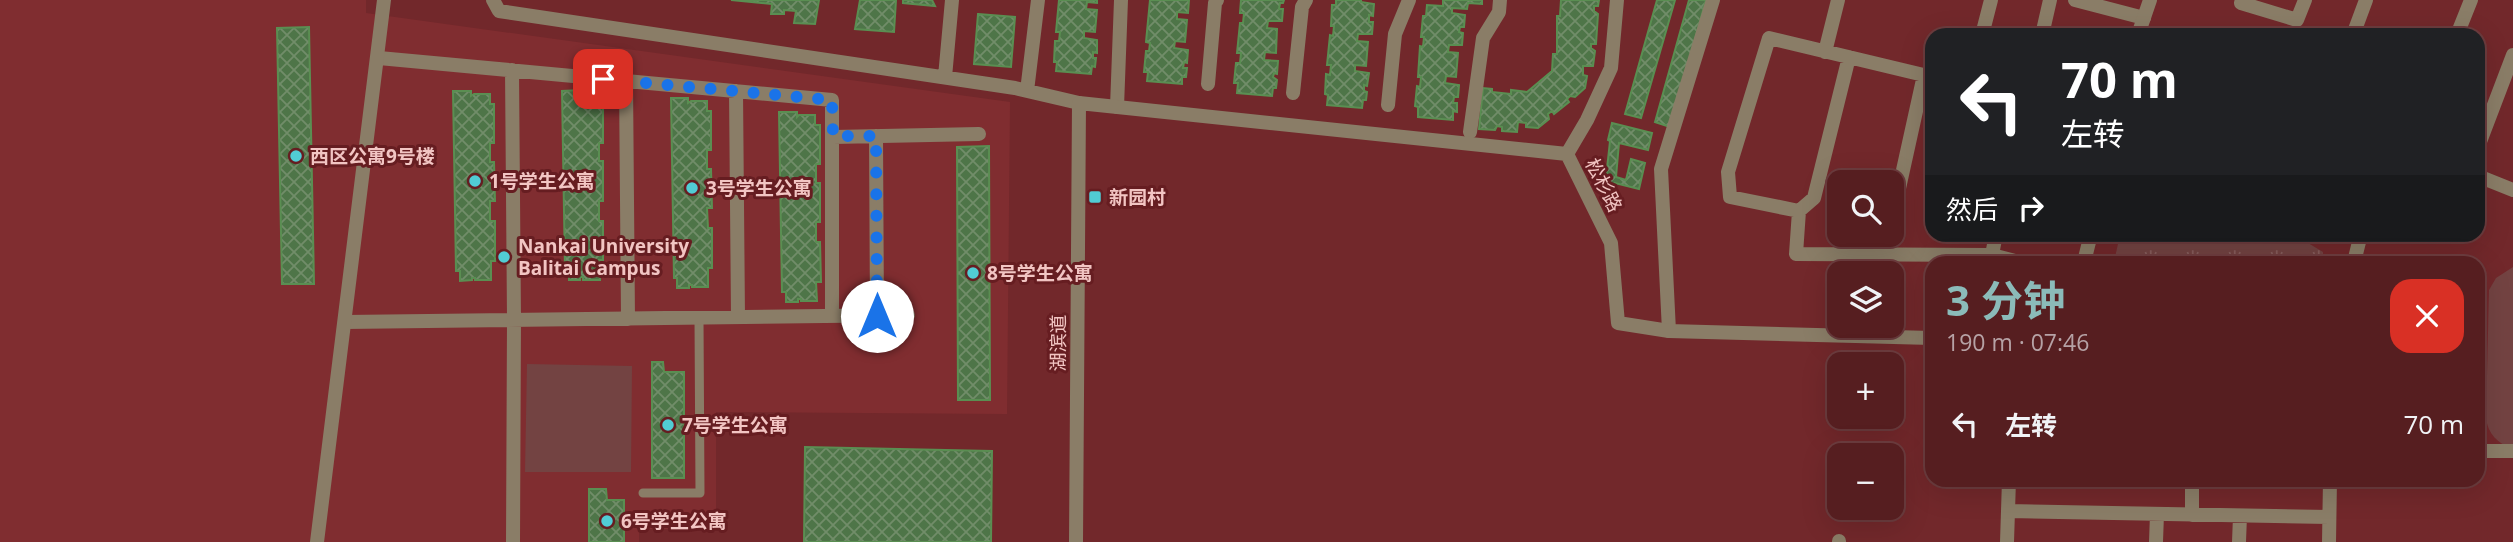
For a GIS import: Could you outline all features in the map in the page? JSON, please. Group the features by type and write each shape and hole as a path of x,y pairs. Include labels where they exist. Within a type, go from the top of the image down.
{"street":[{"path":"317,542 379,58 384,0"},
{"name":"松杉路","path":"492,0 499,10 1027,90 1079,103 1567,154 1611,243 1618,323 1669,331 1925,338"},
{"path":"944,77 952,0"},
{"path":"1027,90 1038,0"},
{"path":"1117,107 1121,0"},
{"path":"1208,84 1214,3 1217,0"},
{"path":"1293,93 1302,7 1306,0"},
{"path":"1388,105 1395,34 1409,0"},
{"path":"1470,132 1483,38 1499,12 1500,0"},
{"path":"1567,154 1587,120 1611,68 1617,0"},
{"path":"1669,331 1661,169 1713,0"},
{"path":"1825,52 1838,0"},
{"path":"1984,28 1991,0"},
{"path":"2044,28 2050,0"},
{"path":"2075,0 2144,18"},
{"path":"2140,28 2150,0"},
{"path":"2242,0 2241,3 2297,20 2305,0"},
{"path":"2356,28 2366,0"},
{"path":"2460,28 2471,0"},
{"path":"1799,212 1730,197 1728,172 1769,38 1925,75"},
{"path":"2485,129 2513,55"},
{"path":"1849,57 1814,198 1799,212 1796,254 1996,256"},
{"path":"379,58 832,100 832,316"},
{"path":"512,70 513,542"},
{"path":"626,81 628,319"},
{"path":"1904,172 1925,88"},
{"path":"736,91 738,317"},
{"name":"湖滨道","path":"1076,542 1079,103"},
{"path":"833,136 979,134"},
{"path":"876,136 877,316"},
{"path":"2485,179 2513,190"},
{"path":"1992,255 1994,242"},
{"path":"1884,254 1886,247"},
{"path":"345,322 908,315"},
{"path":"2485,451 2513,451"},
{"path":"2007,542 2009,487"},
{"path":"2192,487 2192,515"},
{"path":"2329,542 2330,487"},
{"path":"2008,511 2329,517"},
{"path":"2156,542 2157,514"},
{"path":"2239,542 2240,516"}],"lane":[{"path":"643,493 700,493 699,318"}],"shaded area":[{"name":"Nankai University Balitai Campus","path":"0,0 366,0 366,13 1010,102 1007,414 716,412 716,529 639,529 639,542 0,542"}],"green space":[{"path":"2118,242 2308,242 2323,252 2322,256 2115,256"},
{"path":"2513,267 2513,449 2494,437 2486,418 2489,290 2496,278"},
{"path":"527,364 632,366 631,472 525,472"}],"building":[{"path":"731,0 819,0 815,24 794,23 796,11 784,10 784,14 771,14 772,4"},
{"path":"860,0 896,0 894,32 855,29"},
{"path":"903,0 932,0 935,6 903,3"},
{"path":"1059,0 1097,0 1097,3 1087,2 1086,9 1097,10 1095,32 1084,31 1084,38 1097,40 1097,53 1093,52 1093,58 1096,58 1095,67 1092,66 1091,74 1056,71 1057,62 1054,62 1055,41 1059,41 1060,32 1056,32"},
{"path":"1150,0 1189,0 1188,13 1177,12 1177,19 1187,20 1185,42 1175,41 1174,48 1188,50 1187,63 1184,62 1183,68 1187,68 1186,77 1182,77 1182,84 1147,81 1148,72 1144,72 1146,51 1149,51 1150,43 1146,42"},
{"path":"1241,0 1284,0 1279,9 1283,9 1282,21 1268,21 1267,28 1277,29 1276,53 1265,52 1264,60 1278,61 1277,74 1274,73 1273,77 1277,80 1276,88 1273,88 1272,96 1237,93 1238,83 1234,83 1236,63 1240,63 1241,53 1237,53 1240,23 1243,23 1244,13 1240,13"},
{"path":"1336,0 1361,0 1374,4 1373,16 1369,15 1369,22 1373,22 1372,34 1358,34 1357,41 1368,42 1366,66 1355,65 1355,71 1369,73 1367,86 1364,85 1364,91 1367,92 1362,108 1327,105 1326,74 1330,75 1331,65 1327,65 1330,35 1333,36 1334,26 1331,26 1332,5 1336,5"},
{"path":"1443,0 1482,0 1482,4 1468,3 1467,9 1452,8 1452,13 1465,15 1464,27 1460,27 1459,32 1463,33 1462,45 1449,45 1448,52 1458,53 1456,77 1446,76 1445,83 1459,85 1458,97 1454,97 1453,103 1457,103 1457,112 1453,111 1453,120 1418,117 1418,107 1415,106 1421,77 1418,77 1420,46 1423,47 1424,37 1421,37 1423,16 1426,16 1427,5 1443,6"},
{"path":"1561,0 1599,0 1598,6 1594,6 1594,11 1598,14 1596,44 1591,44 1595,51 1593,66 1583,66 1583,75 1587,76 1585,88 1575,97 1570,96 1567,99 1569,102 1554,114 1552,111 1548,114 1549,119 1538,128 1526,127 1526,123 1518,122 1517,132 1502,131 1502,127 1497,126 1495,130 1479,129 1483,88 1511,94 1511,90 1527,92 1552,71 1553,54 1557,54 1557,16 1560,16"},
{"path":"1657,0 1675,0 1641,118 1625,114"},
{"path":"1689,0 1706,0 1670,127 1655,122"},
{"path":"978,14 1015,17 1011,67 974,64"},
{"name":"西区公寓9号楼","path":"309,27 314,284 282,284 277,28"},
{"path":"580,90 580,96 598,94 598,103 603,103 603,143 599,143 599,161 603,161 603,201 599,201 599,221 603,221 600,280 583,280 583,277 580,277 580,280 569,280 569,271 565,271 562,91"},
{"name":"1号学生公寓","path":"453,91 471,91 471,96 490,94 490,104 494,104 494,143 490,143 490,162 494,162 495,201 490,201 490,221 495,221 495,261 491,261 491,280 472,278 460,281 460,271 456,271"},
{"name":"3号学生公寓","path":"671,98 688,98 688,103 707,101 707,111 711,111 711,150 707,150 707,169 711,169 712,208 707,208 708,228 712,228 712,268 708,268 708,287 689,285 689,288 677,288 677,278 674,278"},
{"path":"779,112 797,112 797,117 815,115 815,125 820,125 820,164 816,164 816,183 820,183 820,222 816,222 816,242 820,242 821,282 816,282 817,301 798,299 798,302 786,302 786,292 782,292"},
{"path":"1612,123 1652,133 1648,150 1619,143 1616,177 1626,180 1631,159 1645,163 1639,189 1615,183 1615,188 1605,187 1608,140"},
{"name":"8号学生公寓","path":"989,146 990,400 958,400 957,147"},
{"name":"7号学生公寓","path":"652,362 663,362 664,372 684,372 684,478 652,478"},
{"path":"805,447 992,451 991,542 804,542"},
{"name":"6号学生公寓","path":"589,489 606,489 607,500 624,500 624,542 589,542"}],"place":[{"name":"西区公寓9号楼","path":"296,156"},
{"name":"1号学生公寓","path":"475,181"},
{"name":"3号学生公寓","path":"692,188"},
{"name":"新园村","path":"1095,197"},
{"name":"Nankai University Balitai Campus","path":"504,257"},
{"name":"8号学生公寓","path":"973,273"},
{"name":"7号学生公寓","path":"668,425"},
{"name":"6号学生公寓","path":"607,521"}],"route":[{"path":"603,79 832,100 833,136 876,136 877,316"}]}
